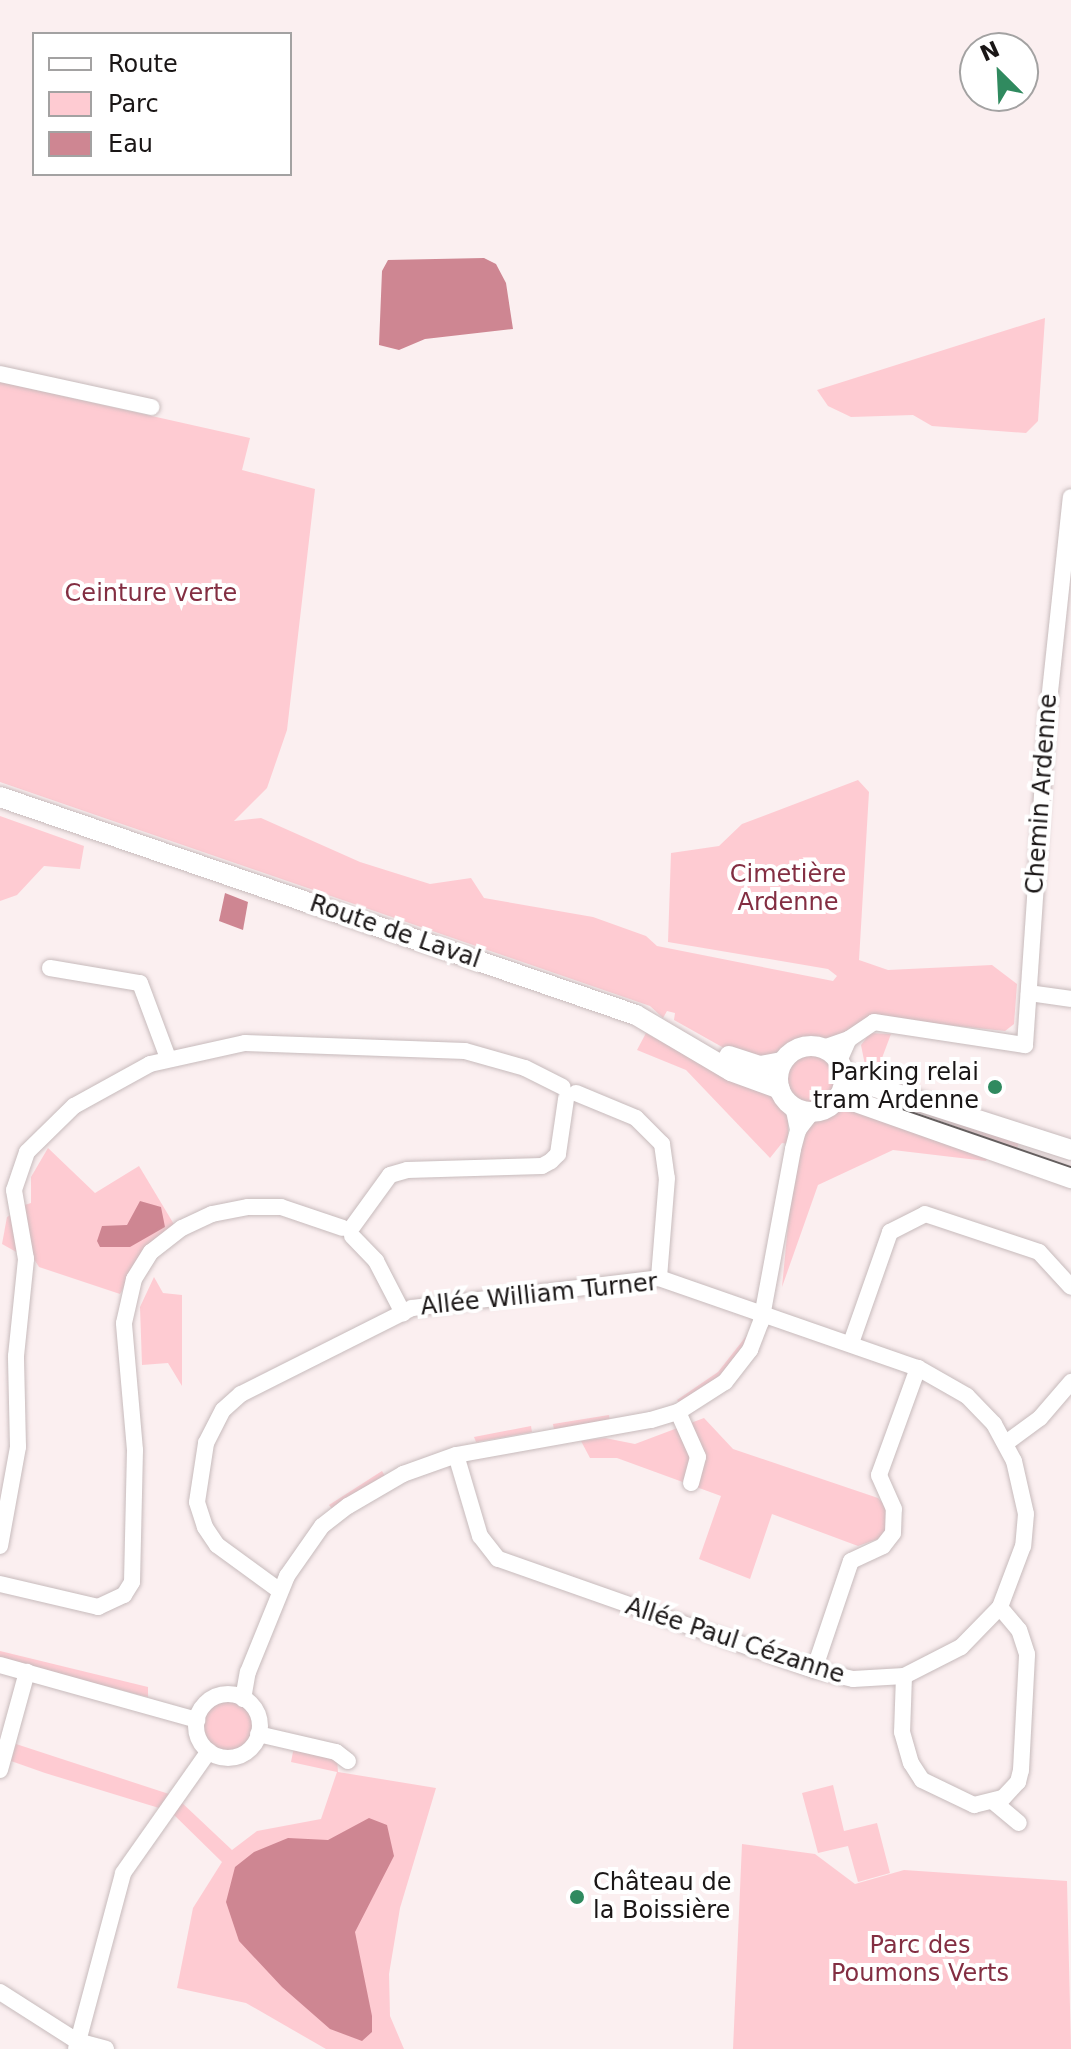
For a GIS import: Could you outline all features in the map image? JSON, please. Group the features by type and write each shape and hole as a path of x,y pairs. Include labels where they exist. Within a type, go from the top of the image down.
{"main road":[{"name":"Route de Laval","path":"0,797 636,1015 731,1071 780,1089"},
{"path":"636,1015 657,1021 742,1063 782,1062 800,1048 823,1048 840,1078 1071,1178"},
{"path":"782,1062 780,1089 803,1109 840,1078"},
{"path":"840,1078 1071,1150"}],"street":[{"path":"0,374 151,407"},
{"name":"Chemin Ardenne","path":"849,1039 862,1026 880,1022 1025,1045 1048,704 1071,497"},
{"path":"50,968 140,983 168,1058"},
{"path":"1029,993 1071,999"},
{"path":"823,1048 849,1039"},
{"path":"840,1078 849,1039"},
{"path":"0,1546 19,1426 16,1356 26,1259 16,1211 16,1176 38,1137 74,1106 120,1077 168,1058 245,1043 411,1045 492,1058 568,1093 636,1118 662,1144 668,1161 659,1278"},
{"path":"349,1230 390,1175 407,1170 542,1166 551,1161 558,1154 568,1093"},
{"path":"243,1699 280,1591 302,1552 339,1512 403,1474 456,1455 678,1412 725,1382 750,1350 763,1317 803,1109"},
{"path":"0,1584 98,1607 124,1595 132,1582 135,1450 124,1323 134,1279 151,1252 182,1228 248,1207 281,1207 349,1230 376,1261 403,1313"},
{"path":"851,1343 890,1232 925,1214 1039,1252 1067,1270 1071,1287"},
{"name":"Allée William Turner","path":"280,1591 217,1545 199,1514 198,1489 213,1426 241,1394 403,1313 443,1302 659,1278 763,1317"},
{"name":"Allée Paul Cézanne","path":"456,1455 480,1536 498,1559 814,1670 853,1679 904,1676 961,1647 1000,1607 1017,1569 1026,1514 1006,1443 967,1396 918,1368 851,1343 763,1317"},
{"path":"814,1670 851,1561 883,1546 893,1533 896,1516 879,1475 918,1368"},
{"path":"1006,1443 1040,1418 1071,1382"},
{"path":"678,1412 698,1457 691,1483"},
{"path":"995,1803 1011,1791 1021,1770 1027,1654 1019,1630 1000,1607"},
{"path":"0,1665 197,1720"},
{"path":"0,1770 27,1672"},
{"path":"904,1676 905,1748 922,1780 956,1799 995,1803 1019,1823"},
{"path":"215,1698 243,1699 256,1712 263,1735 238,1756 209,1751 199,1739 197,1720 215,1698"},
{"path":"263,1735 336,1752 348,1761"},
{"path":"76,2045 123,1873 209,1751"},
{"path":"0,1992 76,2045 106,2049"}],"green space":[{"path":"1045,318 1038,421 1026,433 932,426 913,415 851,417 828,406 817,390"},
{"path":"0,382 250,438 242,470 315,489 287,730 267,788 234,821 261,818 360,862 430,884 471,878 484,898 593,917 646,936 657,946 833,981 837,976 828,969 668,942 671,853 719,846 742,824 858,780 869,792 859,960 888,970 992,965 1017,984 1014,1024 1005,1031 872,1017 833,1040 803,1037 763,1060 731,1052 674,1020 675,1013 667,1011 663,1018 650,1006 0,782"},
{"path":"0,816 84,846 80,869 44,866 17,895 0,901"},
{"path":"646,1033 722,1076 772,1093 788,1114 788,1144 782,1143 770,1158 686,1070 637,1050"},
{"path":"870,1033 891,1034 876,1074 866,1070 861,1045"},
{"path":"811,1052 830,1059 837,1078 830,1097 811,1104 792,1097 785,1078 792,1059"},
{"path":"860,1085 1020,1140 1016,1151 857,1097"},
{"path":"846,1106 989,1155 986,1161 893,1150 818,1185 782,1287 792,1184 807,1128 814,1119"},
{"path":"48,1148 95,1193 139,1166 175,1226 136,1266 120,1294 39,1267 32,1256 21,1206 31,1203 31,1177"},
{"path":"12,1214 20,1254 2,1244 7,1217"},
{"path":"154,1277 163,1293 182,1295 182,1386 168,1363 142,1365 140,1307"},
{"path":"751,1330 741,1351 714,1382 680,1405 677,1400 718,1372"},
{"path":"609,1415 610,1421 554,1430 553,1424"},
{"path":"704,1418 733,1449 878,1498 889,1510 886,1536 858,1546 772,1514 750,1579 699,1559 721,1496 617,1458 590,1458 581,1441 605,1438 635,1444"},
{"path":"531,1426 532,1432 476,1442 474,1437"},
{"path":"382,1471 385,1476 333,1510 329,1505"},
{"path":"0,1651 148,1687 148,1697 0,1659"},
{"path":"227,1700 246,1707 253,1726 246,1745 227,1752 208,1745 201,1726 208,1707"},
{"path":"16,1744 169,1794 159,1808 45,1773 11,1761"},
{"path":"294,1747 337,1759 338,1772 436,1788 400,1908 389,1974 390,2016 404,2049 326,2049 246,2003 177,1988 193,1908 222,1862 171,1812 180,1801 232,1850 257,1831 321,1819 337,1772 291,1762"},
{"path":"833,1785 844,1831 877,1823 890,1873 858,1882 848,1846 818,1853 802,1793"},
{"name":"Parc des Poumons Verts","path":"742,1844 815,1854 855,1884 904,1870 1067,1881 1071,2049 733,2049"}],"water":[{"path":"484,258 496,264 506,283 513,329 425,339 399,350 379,345 382,271 388,260"},
{"path":"225,893 248,902 243,930 219,921"},
{"path":"140,1201 161,1207 165,1227 130,1247 100,1247 97,1241 102,1226 127,1225"},
{"path":"369,1818 387,1825 394,1856 355,1932 372,2016 372,2032 362,2041 330,2029 282,1987 239,1941 226,1902 235,1867 254,1852 288,1838 328,1840"}],"tram line":[{"path":"879,1101 1071,1167"}],"place":[{"name":"Parking relai tram Ardenne","path":"995,1087"},
{"name":"Château de la Boissière","path":"577,1897"}],"park label":[{"name":"Ceinture verte","path":"151,594"},
{"name":"Cimetière Ardenne","path":"788,889"}]}
